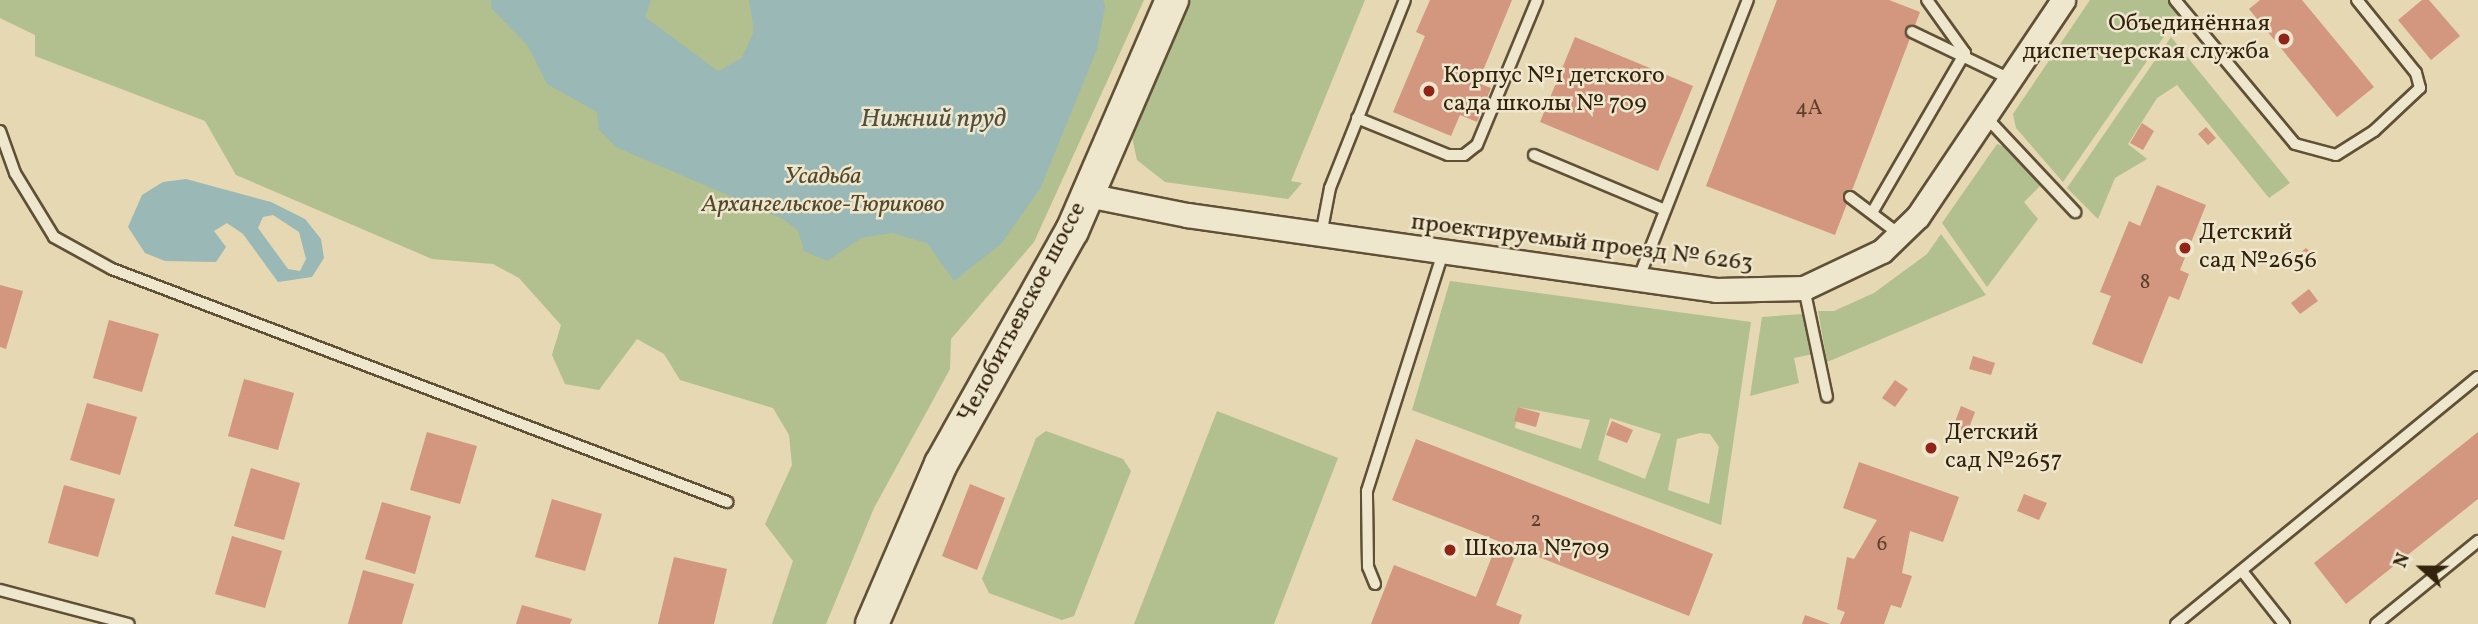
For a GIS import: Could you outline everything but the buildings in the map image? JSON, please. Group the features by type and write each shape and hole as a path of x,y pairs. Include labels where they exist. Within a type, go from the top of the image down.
{"street":[{"name":"Челобитьевское шоссе","path":"872,624 941,464 1087,195 1172,0"},
{"name":"проектируемый проезд № 6263","path":"1087,195 1321,235 1638,280 1747,294 1804,288 1846,273 1899,234 1985,116 2063,0"}],"lane":[{"path":"1321,235 1330,188 1405,0"},
{"path":"1357,118 1448,156 1464,155 1477,145 1537,0"},
{"path":"1638,280 1748,0"},
{"path":"1927,0 1965,53"},
{"path":"2175,0 2295,144 2336,155 2366,138 2420,88 2416,73 2357,0"},
{"path":"1912,32 1965,53 2010,79"},
{"path":"1873,211 1965,53"},
{"path":"1985,116 2075,212"},
{"path":"0,131 15,173 54,237 112,269 727,502"},
{"path":"1534,155 1665,210"},
{"path":"1850,197 1873,211 1899,234"},
{"path":"1375,584 1368,567 1367,491 1443,253"},
{"path":"1804,288 1827,397"},
{"path":"2176,624 2478,377"},
{"path":"2376,624 2478,541"},
{"path":"2242,571 2284,624"},
{"path":"0,590 129,624"}],"green space":[{"name":"Усадьба Архангельское-Тюриково","path":"0,0 1144,0 1034,242 951,339 950,369 874,508 826,624 772,624 793,561 765,524 792,465 789,435 773,408 680,380 664,354 637,339 599,390 565,384 552,355 561,325 519,278 493,264 432,259 236,175 205,121 35,56 35,35 0,18"},
{"path":"1188,0 1365,0 1291,181 1302,183 1288,199 1165,182 1137,160 1132,137 1141,105"},
{"path":"2090,0 2169,0 2181,12 2063,182 2016,128 2013,114"},
{"path":"2171,37 2290,183 2269,198 2177,85 2157,98 2128,144 2147,159 2115,178 2098,219 2067,188"},
{"path":"1997,144 2010,149 2041,185 2024,202 2038,219 1987,287 1942,223"},
{"path":"1941,234 1986,295 1827,362 1818,311 1834,311 1874,293 1927,254"},
{"path":"1450,281 1751,322 1721,525 1412,410","holes":["1518,407 1590,420 1581,449 1515,428","1610,418 1661,434 1645,479 1598,460","1700,433 1710,434 1719,447 1709,504 1668,490 1677,439"]},
{"path":"1802,314 1813,354 1794,358 1799,383 1750,396 1762,317"},
{"path":"1217,411 1338,458 1274,624 1134,624"},
{"path":"1046,431 1123,459 1131,471 1074,616 1062,620 989,593 982,579 1036,438"}],"water":[{"name":"Нижний пруд","path":"491,0 651,0 645,17 718,71 742,58 754,31 749,0 1103,0 1105,6 1097,49 1040,189 1001,244 954,281 927,243 892,233 861,238 827,261 804,251 798,230 783,219 616,147 599,130 597,112 547,84 528,46 491,8"},
{"path":"186,179 271,202 305,219 321,239 324,258 312,277 278,282 243,234 227,223 214,231 226,247 216,262 165,261 145,253 128,227 142,195 163,182","holes":["273,215 299,232 306,259 300,271 288,269 258,228 263,217"]}],"place":[{"name":"Объединённая диспетчерская служба","path":"2284,39"},
{"name":"Корпус №1 детского сада школы № 709","path":"1429,91"},
{"name":"Детский сад №2656","path":"2185,248"},
{"name":"Детский сад №2657","path":"1931,448"},
{"name":"Школа №709","path":"1450,550"}]}
